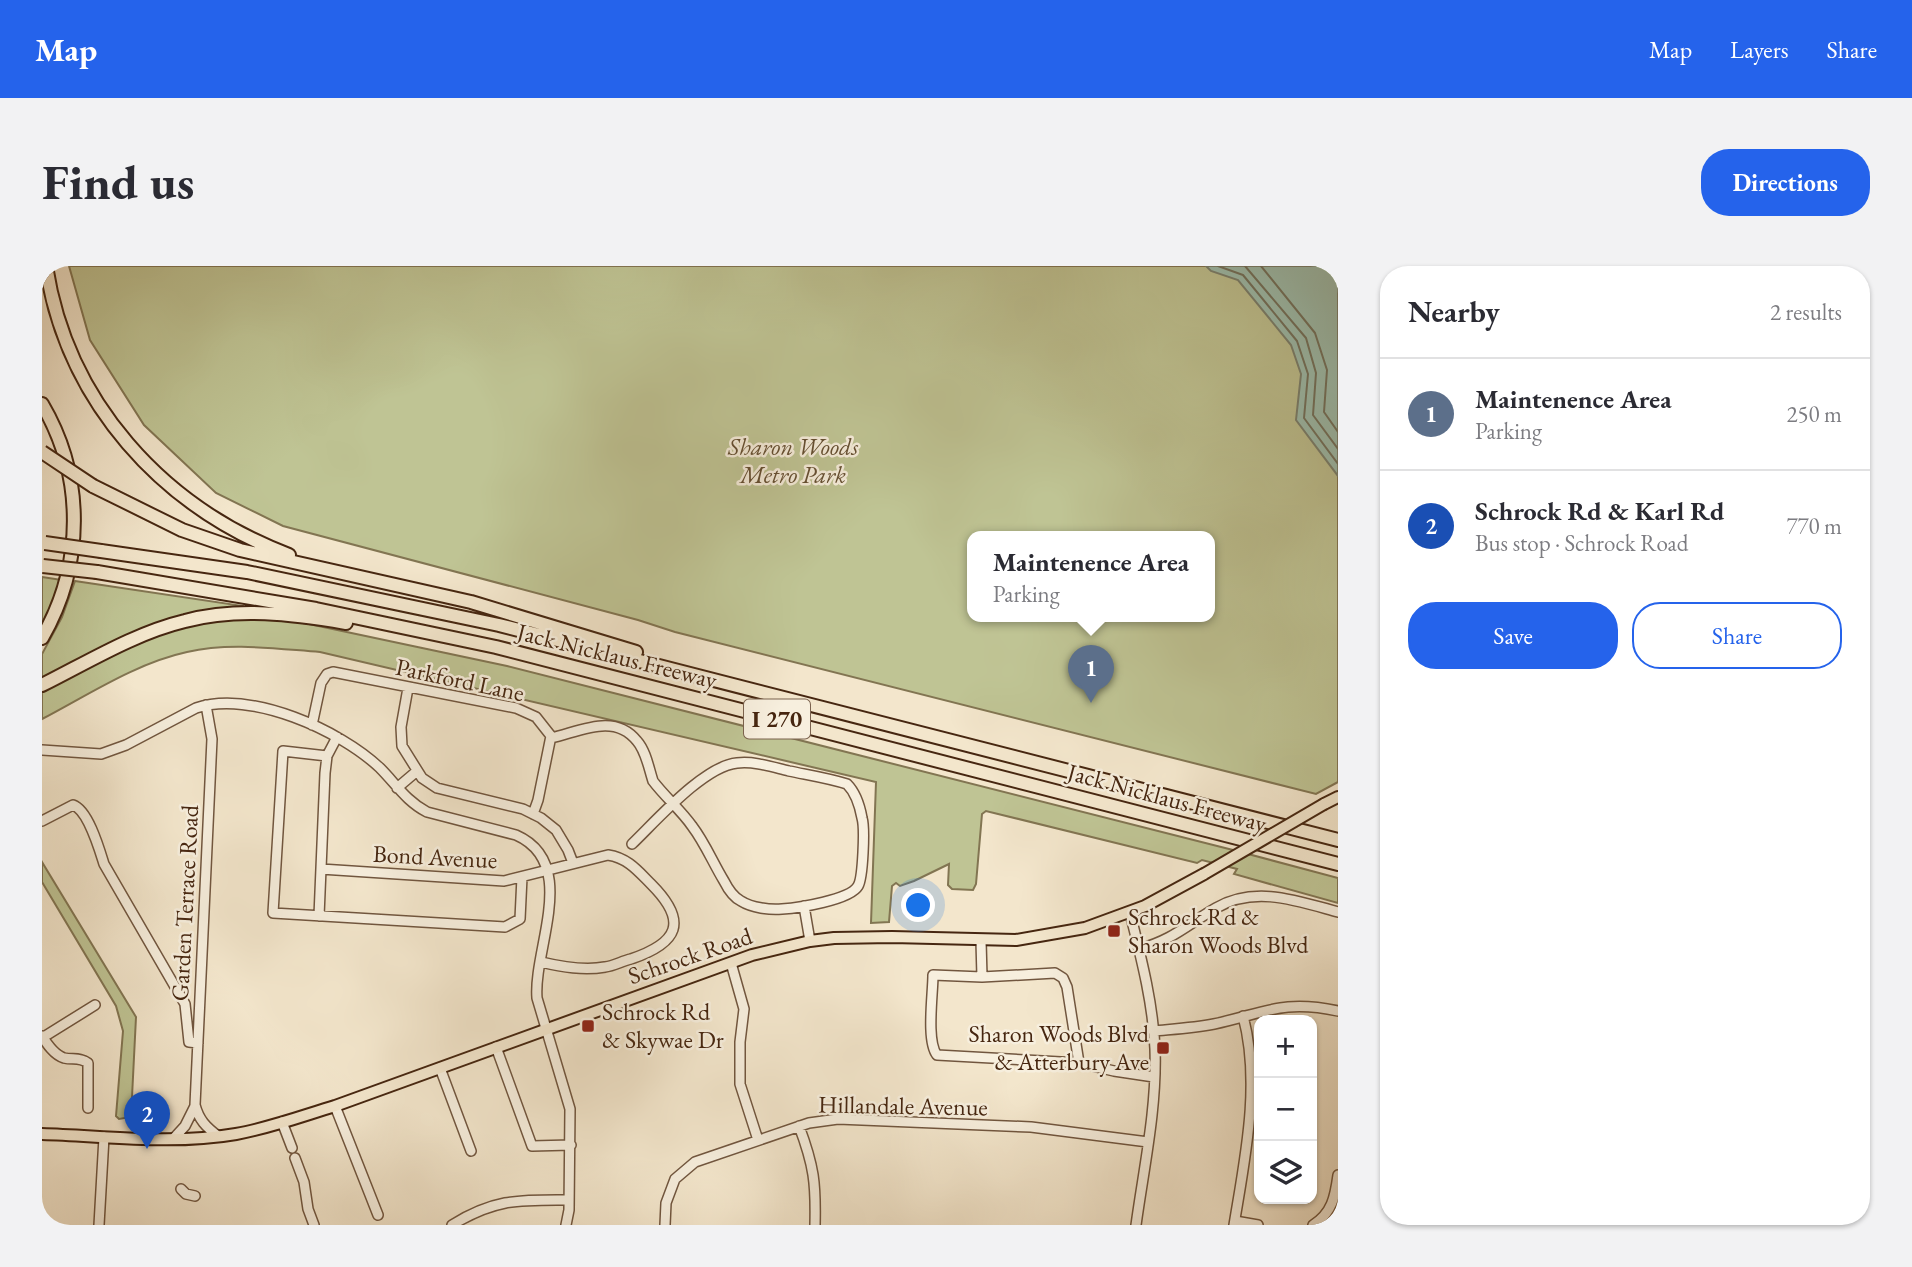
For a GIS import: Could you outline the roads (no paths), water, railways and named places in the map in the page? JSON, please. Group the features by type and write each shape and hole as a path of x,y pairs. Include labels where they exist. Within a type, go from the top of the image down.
{"highway":[{"path":"47,266 58,315 90,389 113,426 144,462 182,497 233,531 262,544 349,574"},
{"path":"42,404 59,437 68,466 75,515 67,581 42,639"},
{"path":"42,452 93,486 182,530 240,550 434,593 527,617 713,679"},
{"name":"Jack Nicklaus Freeway","path":"44,543 247,572 404,603 713,679 1338,840"},
{"name":"Jack Nicklaus Freeway","path":"42,566 97,572 316,609 471,642 621,678 1338,864"},
{"path":"42,685 157,630 183,621 218,614 256,613 313,618 471,642"}],"main road":[{"name":"Schrock Road","path":"42,1135 174,1138 218,1136 282,1122 335,1106 731,963 810,941 891,937 1016,940 1085,928 1130,913 1338,797"}],"street":[{"name":"Parkford Lane","path":"312,725 321,683 327,674 333,672 516,708 536,716 551,738"},
{"path":"408,688 401,727 402,746 417,771 429,784 533,814 556,830 573,863"},
{"path":"42,750 101,754 126,745 206,705 236,703 256,707 312,725 350,744 380,768 413,805 523,838 541,854 548,870 547,933 536,992 570,1109 571,1145 566,1225"},
{"name":"Garden Terrace Road","path":"174,1138 186,1125 195,1105 212,738 206,705"},
{"path":"533,814 551,738 586,727 614,725 638,741 653,781 673,804 691,824 708,849 729,890 739,901 753,906 782,909 844,896 859,885 863,820 847,784 758,763 734,763 712,771 673,804 632,844"},
{"path":"319,916 327,756 337,737"},
{"path":"327,756 283,751 273,913 505,927 520,919 522,877"},
{"path":"397,788 417,771"},
{"path":"42,821 73,805 81,810 110,876 185,1004 189,1042 198,1043"},
{"path":"541,962 569,968 606,967 649,953 662,945 672,934 674,919 670,905 631,863 619,856 608,855 548,870"},
{"name":"Bond Avenue","path":"321,869 504,881 548,870"},
{"path":"1139,949 1178,934 1217,906 1248,895 1282,897 1338,912"},
{"path":"804,905 810,941"},
{"path":"1130,913 1153,1031 1154,1077 1153,1113 1136,1225"},
{"path":"981,941 982,976"},
{"path":"731,963 744,1009 740,1042 740,1084 758,1140"},
{"path":"1079,1063 1067,986 1063,978 1055,973 933,975 931,1039 933,1051 937,1055 1079,1063 1154,1077"},
{"path":"88,1108 88,1063 82,1059 62,1058 42,1037 95,1005"},
{"path":"1153,1031 1210,1024 1288,1005 1310,1005 1338,1011"},
{"path":"1243,1016 1251,1058 1248,1129 1235,1223 1258,1225"},
{"path":"496,1047 531,1146 571,1145"},
{"path":"440,1068 471,1151"},
{"path":"195,1105 204,1126 218,1136"},
{"path":"335,1106 378,1214"},
{"name":"Hillandale Avenue","path":"665,1225 666,1203 675,1178 695,1162 799,1126 838,1119 1031,1127 1148,1142"},
{"path":"282,1122 292,1148"},
{"path":"799,1126 813,1165 816,1184 815,1225"},
{"path":"99,1225 104,1137"},
{"path":"295,1158 304,1182 307,1209 313,1225"},
{"path":"1313,1225 1324,1218 1334,1201 1338,1175"},
{"path":"181,1189 186,1194 195,1196"},
{"path":"452,1225 471,1213 508,1201 569,1200"}],"water":[{"path":"1206,266 1338,266 1338,476 1296,420 1301,374 1291,345 1238,280 1211,271"}],"place":[{"name":"Maintenence Area","path":"1091,703"},
{"name":"Schrock Rd & Sharon Woods Blvd","path":"1114,931"},
{"name":"Schrock Rd & Skywae Dr","path":"588,1026"},
{"name":"Sharon Woods Blvd & Atterbury Ave","path":"1163,1048"},
{"name":"Schrock Rd & Karl Rd","path":"147,1149"}],"park label":[{"name":"Sharon Woods Metro Park","path":"793,461"}]}
